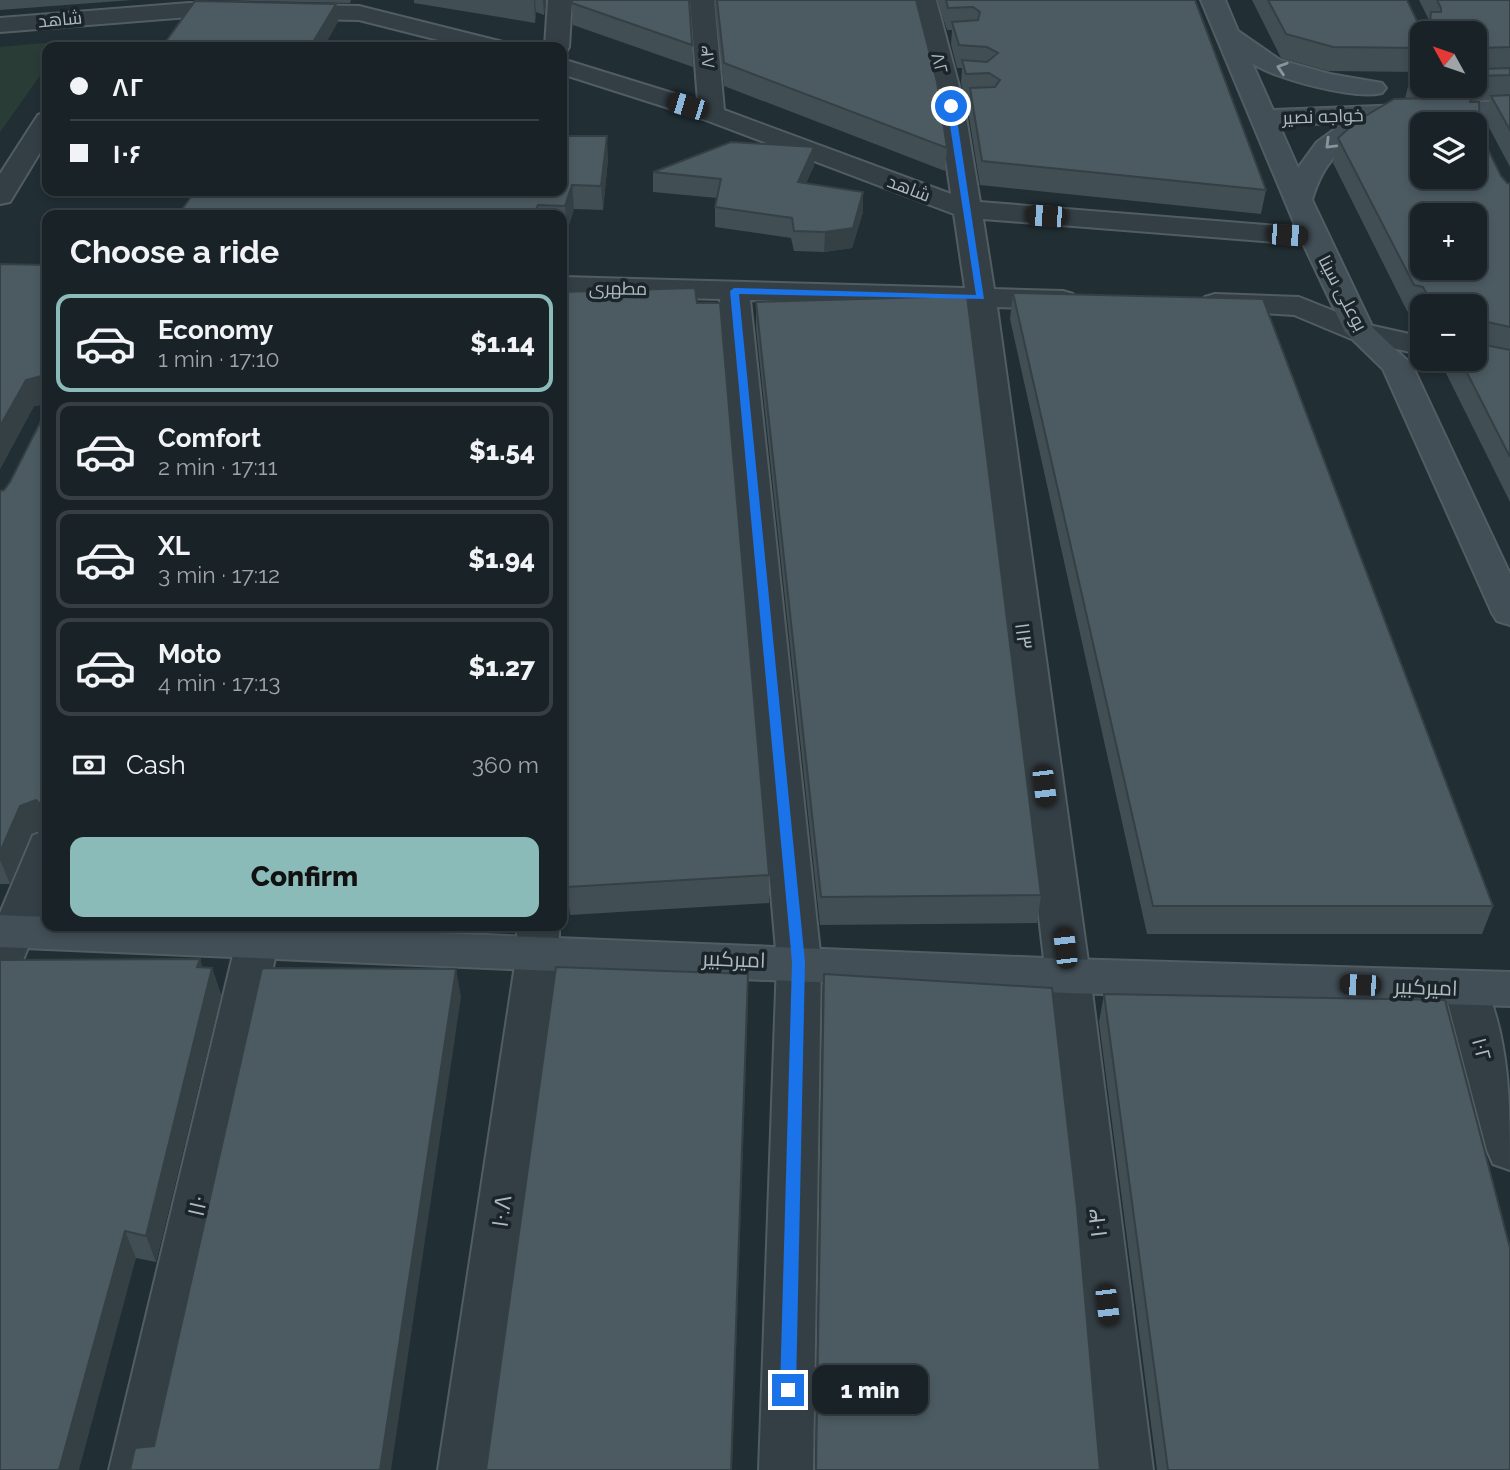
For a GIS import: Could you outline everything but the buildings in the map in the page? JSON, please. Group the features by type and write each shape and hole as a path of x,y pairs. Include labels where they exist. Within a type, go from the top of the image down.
{"main road":[{"name":"بوعلی سینا","path":"1213,0 1314,237 1360,332 1397,365 1510,613"},
{"name":"خواجه نصیر","path":"1227,34 1271,65 1328,81 1385,87 1251,92"},
{"name":"خواجه نصیر","path":"1487,120 1510,108"},
{"name":"خواجه نصیر","path":"1262,118 1389,113 1410,116"},
{"path":"1298,200 1303,178 1318,156 1340,134 1389,113"},
{"name":"امیرکبیر","path":"5,943 260,934 538,939 799,962 1068,976 1510,989"}],"street":[{"path":"557,42 560,0"},
{"name":"۸۴","path":"702,0 712,114"},
{"name":"۸۲","path":"924,0 951,106 981,298"},
{"name":"شاهد","path":"0,25 58,10 113,15 189,5 359,13 397,11 481,42"},
{"path":"99,37 113,15"},
{"name":"شاهد","path":"567,68 712,114 966,209 1314,237"},
{"path":"0,196 42,128"},
{"name":"مطهری","path":"567,286 1091,300"},
{"path":"734,291 799,962 786,1470"},
{"name":"۱۱۳","path":"981,298 1068,976"},
{"path":"1188,303 1298,306 1360,332 1410,343"},
{"path":"5,943 42,858"},
{"name":"۱۱۰","path":"136,1470 260,934"},
{"name":"۱۰.۸","path":"464,1470 538,939"},
{"name":"۱۰۴","path":"1068,976 1126,1470"},
{"name":"۱۰۲","path":"1466,988 1510,1150"}],"green space":[{"path":"42,43 42,73 0,132 0,47"}],"route":[{"path":"788,1390 799,962 734,291 981,298 951,106"}]}
